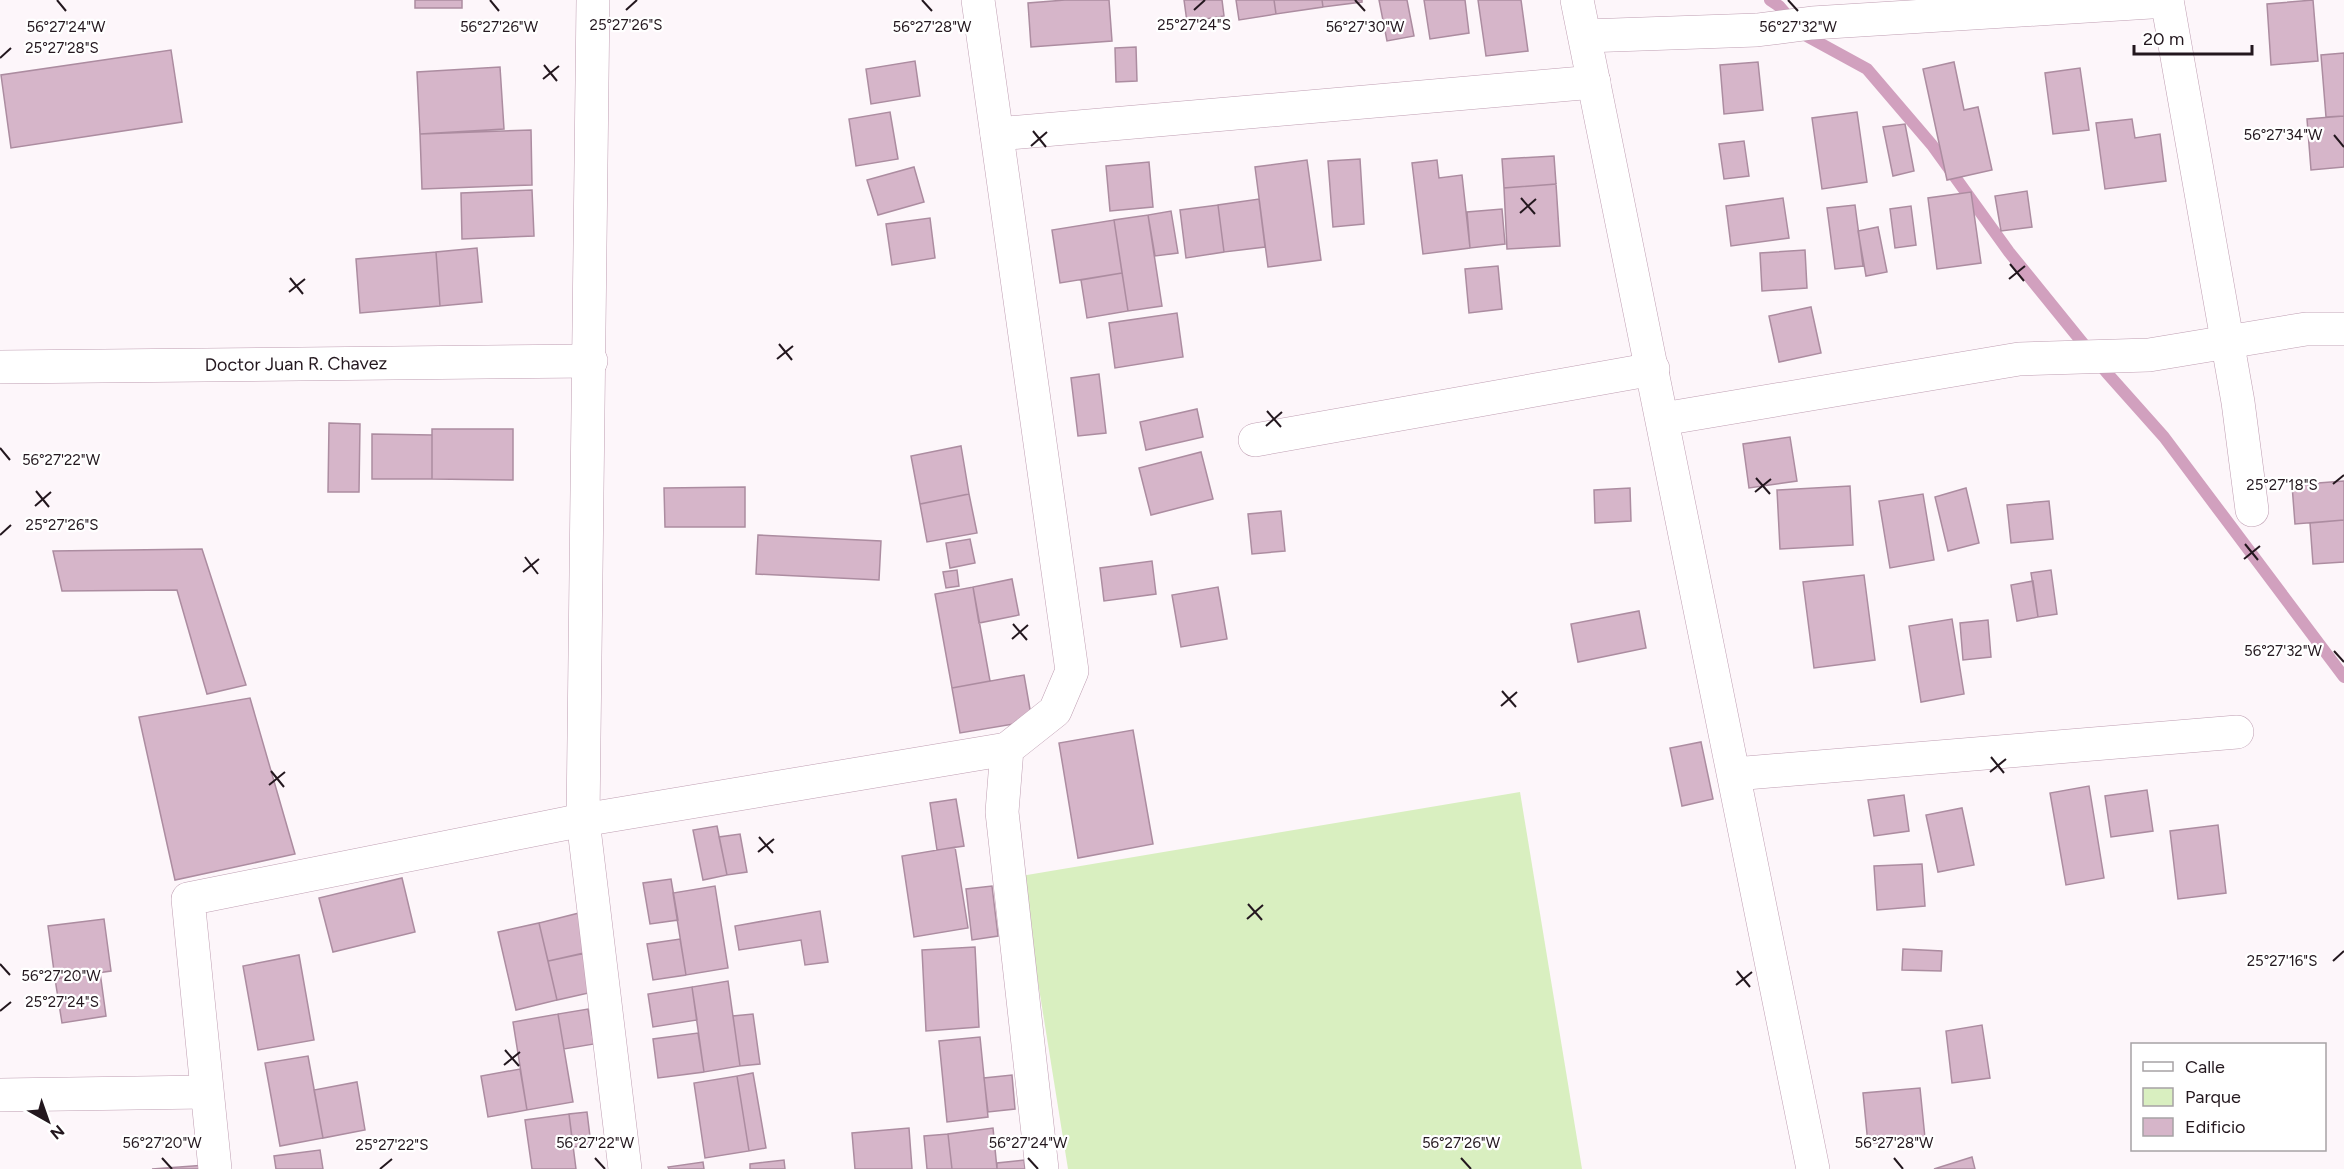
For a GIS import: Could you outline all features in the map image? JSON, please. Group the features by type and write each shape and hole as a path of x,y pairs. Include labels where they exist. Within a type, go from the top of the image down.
{"street":[{"path":"593,0 591,361 583,820 625,1169"},
{"path":"215,1169 205,1092 188,899 583,820 1007,749 1054,711 1072,670 978,0"},
{"path":"1577,0 1813,1169"},
{"path":"1585,36 1757,30 1812,23 2167,1 2228,343 2252,510"},
{"path":"997,135 1594,82"},
{"path":"1663,418 2019,359 2149,355 2306,329 2344,328"},
{"name":"Doctor Juan R. Chavez","path":"0,367 591,361"},
{"path":"1255,440 1653,369"},
{"path":"1734,774 2237,732"},
{"path":"1007,749 1002,812 1042,1169"},
{"path":"0,1095 205,1092"}],"green space":[{"path":"1520,792 1582,1169 1068,1169 1021,876"}],"building":[{"path":"415,0 462,0 462,8 415,8"},
{"path":"1109,0 1112,41 1031,47 1028,3"},
{"path":"1184,0 1222,0 1224,16 1187,22"},
{"path":"1236,0 1274,0 1276,14 1239,20"},
{"path":"1274,0 1322,0 1323,7 1276,14"},
{"path":"1322,0 1362,0 1362,2 1323,7"},
{"path":"1379,0 1407,0 1414,36 1387,41"},
{"path":"1424,0 1465,0 1469,33 1430,39"},
{"path":"1478,0 1521,0 1528,51 1486,56"},
{"path":"2313,0 2318,61 2271,65 2267,4"},
{"path":"1136,47 1137,81 1116,82 1115,48"},
{"path":"171,50 182,122 11,148 1,75"},
{"path":"2344,53 2344,116 2326,117 2321,55"},
{"path":"915,61 920,96 871,104 866,69"},
{"path":"1758,62 1763,110 1724,114 1720,65"},
{"path":"1954,62 1964,110 1978,107 1992,170 1947,180 1923,69"},
{"path":"500,67 504,129 420,134 417,72"},
{"path":"2080,68 2089,130 2053,134 2045,73"},
{"path":"890,112 898,159 856,166 849,119"},
{"path":"1857,112 1867,182 1822,189 1812,118"},
{"path":"2344,116 2344,167 2311,170 2307,119"},
{"path":"2132,119 2135,138 2160,134 2166,181 2105,189 2096,123"},
{"path":"1905,124 1914,171 1893,176 1883,127"},
{"path":"531,130 532,185 422,189 420,134"},
{"path":"1744,141 1749,176 1724,179 1719,144"},
{"path":"1554,156 1556,184 1504,188 1502,159"},
{"path":"1360,159 1364,224 1333,227 1328,161"},
{"path":"1307,160 1321,260 1268,267 1255,167"},
{"path":"1437,160 1439,178 1462,175 1470,248 1423,254 1412,163"},
{"path":"1149,162 1153,207 1110,211 1106,166"},
{"path":"914,167 924,202 878,215 867,180"},
{"path":"1556,184 1560,246 1507,249 1504,188"},
{"path":"532,190 534,236 462,239 461,193"},
{"path":"2027,191 2032,227 2001,231 1995,196"},
{"path":"1971,192 1981,263 1937,269 1928,198"},
{"path":"1783,198 1789,238 1731,246 1726,206"},
{"path":"1259,199 1265,247 1224,252 1218,205"},
{"path":"1218,205 1224,252 1186,258 1180,210"},
{"path":"1855,205 1863,266 1835,269 1827,208"},
{"path":"1911,206 1916,245 1895,248 1890,209"},
{"path":"1502,209 1505,244 1470,248 1467,212"},
{"path":"1171,211 1178,253 1155,256 1148,215"},
{"path":"1148,215 1162,306 1128,311 1114,220"},
{"path":"930,218 935,258 892,265 886,224"},
{"path":"1114,220 1122,273 1060,283 1052,230"},
{"path":"1878,227 1887,272 1866,276 1858,231"},
{"path":"477,248 482,302 440,306 436,252"},
{"path":"1805,250 1807,288 1762,291 1760,253"},
{"path":"436,252 440,306 360,313 356,259"},
{"path":"1498,266 1502,309 1469,313 1465,269"},
{"path":"1122,273 1128,311 1087,318 1081,280"},
{"path":"1811,307 1821,353 1779,362 1769,316"},
{"path":"1177,313 1183,357 1115,368 1109,323"},
{"path":"1099,374 1106,433 1078,436 1071,378"},
{"path":"1197,409 1203,437 1146,450 1140,422"},
{"path":"329,423 360,424 359,492 328,492"},
{"path":"432,429 513,429 513,480 432,479"},
{"path":"372,434 432,435 432,479 372,479"},
{"path":"1790,437 1797,481 1749,488 1743,444"},
{"path":"961,446 969,494 920,504 911,456"},
{"path":"1201,452 1213,499 1151,515 1139,468"},
{"path":"2344,481 2344,520 2295,524 2292,485"},
{"path":"1850,486 1853,545 1780,549 1777,490"},
{"path":"745,487 745,527 665,527 664,488"},
{"path":"1630,488 1631,521 1595,523 1594,490"},
{"path":"1966,488 1979,543 1948,551 1935,497"},
{"path":"969,494 977,533 927,542 920,504"},
{"path":"1923,494 1934,560 1890,568 1879,501"},
{"path":"2049,501 2053,539 2011,543 2007,505"},
{"path":"1281,511 1285,551 1252,554 1248,514"},
{"path":"2344,520 2344,562 2313,564 2310,523"},
{"path":"758,535 881,541 879,580 756,574"},
{"path":"970,539 975,563 950,568 946,543"},
{"path":"202,549 246,685 207,694 177,590 62,591 53,551"},
{"path":"1152,561 1156,594 1104,601 1100,568"},
{"path":"957,570 959,586 946,588 943,572"},
{"path":"2051,570 2057,614 2038,617 2031,573"},
{"path":"1864,575 1875,660 1814,668 1803,582"},
{"path":"1012,579 1019,615 979,623 973,587"},
{"path":"2033,581 2038,617 2017,621 2011,585"},
{"path":"973,587 990,681 952,688 935,594"},
{"path":"1218,587 1227,639 1181,647 1172,595"},
{"path":"1639,611 1646,648 1578,662 1571,624"},
{"path":"1952,619 1964,694 1921,702 1909,626"},
{"path":"1988,620 1991,657 1963,660 1960,623"},
{"path":"1024,675 1032,721 960,733 952,688"},
{"path":"250,698 295,854 175,880 139,717"},
{"path":"1133,730 1153,844 1078,858 1059,743"},
{"path":"1701,742 1713,799 1682,806 1670,748"},
{"path":"2089,786 2104,878 2066,885 2050,793"},
{"path":"2147,790 2153,831 2111,837 2105,796"},
{"path":"1904,795 1909,831 1874,836 1868,800"},
{"path":"956,799 964,846 937,850 930,803"},
{"path":"1962,808 1974,865 1938,872 1926,815"},
{"path":"2218,825 2226,893 2178,899 2170,831"},
{"path":"717,826 727,875 703,880 693,830"},
{"path":"740,834 747,872 727,875 719,837"},
{"path":"955,847 968,928 914,937 902,856"},
{"path":"1922,864 1925,906 1877,910 1874,866"},
{"path":"402,878 415,932 333,952 319,898"},
{"path":"671,879 678,920 650,924 643,883"},
{"path":"715,886 728,968 686,975 673,893"},
{"path":"992,886 998,936 972,940 966,889"},
{"path":"820,911 828,962 805,965 801,940 739,950 735,926"},
{"path":"583,912 591,952 548,961 539,923"},
{"path":"104,919 111,971 55,979 48,926"},
{"path":"539,923 557,1000 516,1010 498,932"},
{"path":"680,939 686,975 653,980 647,944"},
{"path":"975,947 979,1027 926,1031 922,950"},
{"path":"1903,949 1942,951 1941,971 1902,970"},
{"path":"584,953 593,992 557,1000 548,961"},
{"path":"299,955 314,1040 258,1050 243,966"},
{"path":"100,972 106,1016 62,1023 55,979"},
{"path":"728,981 740,1066 704,1072 692,987"},
{"path":"692,987 697,1020 653,1027 648,994"},
{"path":"588,1009 594,1044 564,1049 558,1014"},
{"path":"558,1014 573,1102 527,1110 513,1022"},
{"path":"753,1014 760,1064 740,1066 733,1016"},
{"path":"1982,1025 1990,1078 1952,1083 1946,1031"},
{"path":"698,1033 704,1072 658,1078 653,1039"},
{"path":"980,1037 988,1117 947,1122 939,1041"},
{"path":"308,1056 323,1138 280,1146 265,1063"},
{"path":"520,1069 527,1110 488,1117 481,1076"},
{"path":"753,1073 766,1148 749,1151 737,1076"},
{"path":"1012,1075 1015,1109 988,1112 984,1078"},
{"path":"737,1076 749,1151 705,1158 694,1083"},
{"path":"357,1082 365,1130 323,1138 314,1090"},
{"path":"1920,1088 1925,1138 1868,1144 1863,1093"},
{"path":"587,1112 591,1145 573,1147 569,1114"},
{"path":"569,1114 576,1169 532,1169 525,1120"},
{"path":"909,1128 912,1169 855,1169 852,1133"},
{"path":"993,1128 997,1169 952,1169 948,1134"},
{"path":"948,1134 952,1169 927,1169 924,1136"},
{"path":"320,1150 323,1169 276,1169 274,1156"},
{"path":"1972,1157 1975,1169 1934,1169"},
{"path":"784,1160 785,1169 750,1169 750,1164"},
{"path":"1024,1160 1025,1169 997,1169 997,1163"},
{"path":"703,1162 704,1169 669,1169 668,1167"},
{"path":"206,1165 207,1169 152,1169"}],"waterway":[{"path":"1770,0 1779,6 1803,34 1867,69 1932,145 2009,252 2107,373 2164,437 2344,677"}]}
